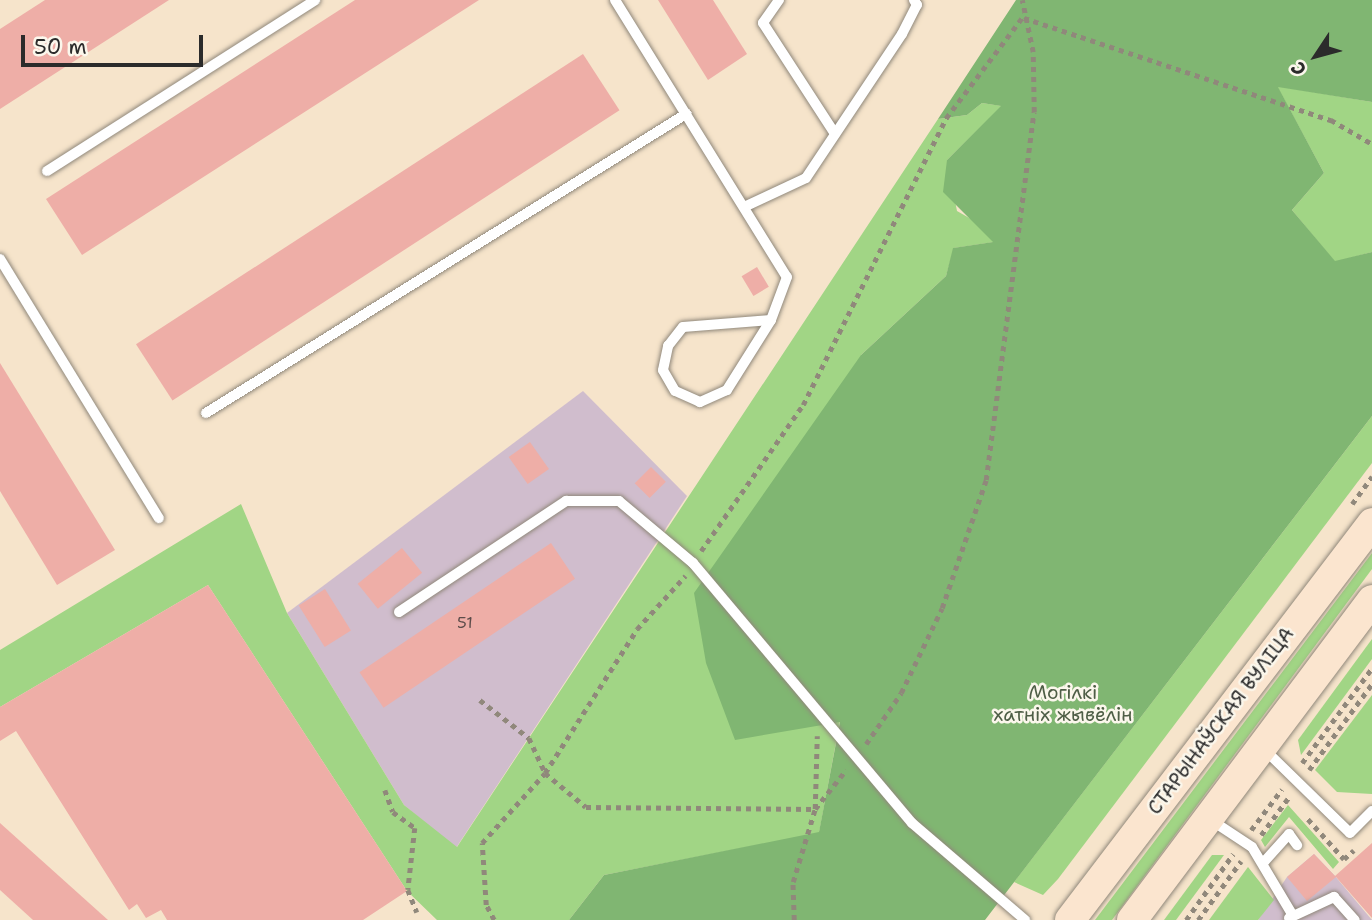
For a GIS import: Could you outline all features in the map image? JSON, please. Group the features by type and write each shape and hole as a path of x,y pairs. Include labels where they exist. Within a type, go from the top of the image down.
{"main road":[{"name":"СТАРЫНАЎСКАЯ ВУЛІЦА","path":"1070,920 1372,523"},
{"path":"1132,920 1372,600"}],"lane":[{"path":"47,171 315,0"},
{"path":"615,0 787,277 771,320 727,390 700,401 675,391 663,370 668,346 683,327 771,320"},
{"path":"779,0 763,23 835,134"},
{"path":"744,207 806,178 902,34 918,5 914,0"},
{"path":"206,413 685,114"},
{"path":"0,258 159,518"},
{"path":"399,612 566,501 619,501 693,563 912,824 1025,920"},
{"path":"1262,748 1297,778 1350,833 1372,811"},
{"path":"1209,818 1247,844 1263,863 1290,917 1334,897 1355,920"},
{"path":"1263,863 1289,834 1297,845"}],"path":[{"path":"814,809 857,757 901,693 942,608 986,480 1034,112 1033,52 1021,0"},
{"path":"1023,17 1331,120 1372,144"},
{"path":"494,920 485,905 482,843 545,773 637,629 672,598 693,563 803,405 946,118 1023,17"},
{"path":"1198,920 1247,844 1297,778 1372,668"},
{"path":"1185,920 1372,684"},
{"path":"480,700 529,738 545,773 586,807 814,809"},
{"path":"794,920 793,881 814,809 820,759 812,704"},
{"path":"385,790 393,812 415,828 408,890 417,912"}],"shaded area":[{"path":"583,391 687,496 456,848 404,805 287,613"},
{"path":"1314,854 1372,920 1258,920 1287,877"}],"green space":[{"name":"Могілкі хатніх жывёлін","path":"1016,0 1372,0 1372,102 1278,87 1324,173 1292,210 1335,261 1372,252 1372,416 985,920 569,920 604,875 819,832 840,722 735,740 706,663 694,593 861,355 946,276 953,248 993,242 943,192 947,160 1001,106 982,103 967,115 938,119"},
{"path":"1277,86 1372,102 1372,252 1335,262 1292,210 1324,173"},
{"path":"982,103 1002,106 947,160 957,211 985,227 994,242 954,248 946,276 861,355 840,721 819,833 604,875 569,920 437,920 407,891 208,585 0,707 0,650 241,504 287,613 404,805 457,847 938,119 967,115"},
{"path":"1372,416 1372,463 1058,879 1043,895 1014,882"},
{"path":"1372,553 1372,569 1112,920 1095,920"},
{"path":"1372,639 1372,659 1301,755 1298,740"},
{"path":"1372,695 1372,794 1337,792 1315,770"},
{"path":"1288,805 1339,862 1333,869 1289,817 1265,847 1261,840"},
{"path":"1212,855 1224,855 1176,920 1164,920"},
{"path":"1248,867 1274,900 1258,920 1209,920"}],"building":[{"path":"45,0 169,0 0,109 0,29"},
{"path":"355,0 479,0 82,255 46,199"},
{"path":"658,0 713,0 747,54 708,80"},
{"path":"583,54 619,110 172,400 136,344"},
{"path":"757,267 769,287 753,296 742,276"},
{"path":"0,363 115,550 57,585 0,491"},
{"path":"530,442 549,469 528,484 509,457"},
{"path":"651,467 666,482 650,498 635,483"},
{"path":"551,543 575,579 384,708 359,672"},
{"path":"402,548 422,573 378,609 358,584"},
{"path":"208,585 407,891 363,920 167,920 161,910 146,918 137,904 129,910 16,731 0,741 0,707"},
{"path":"325,589 351,631 325,647 299,605"},
{"path":"0,823 108,920 33,920 0,890"},
{"path":"1372,843 1372,918 1336,877 1307,901 1287,877 1314,854 1335,876"}]}
